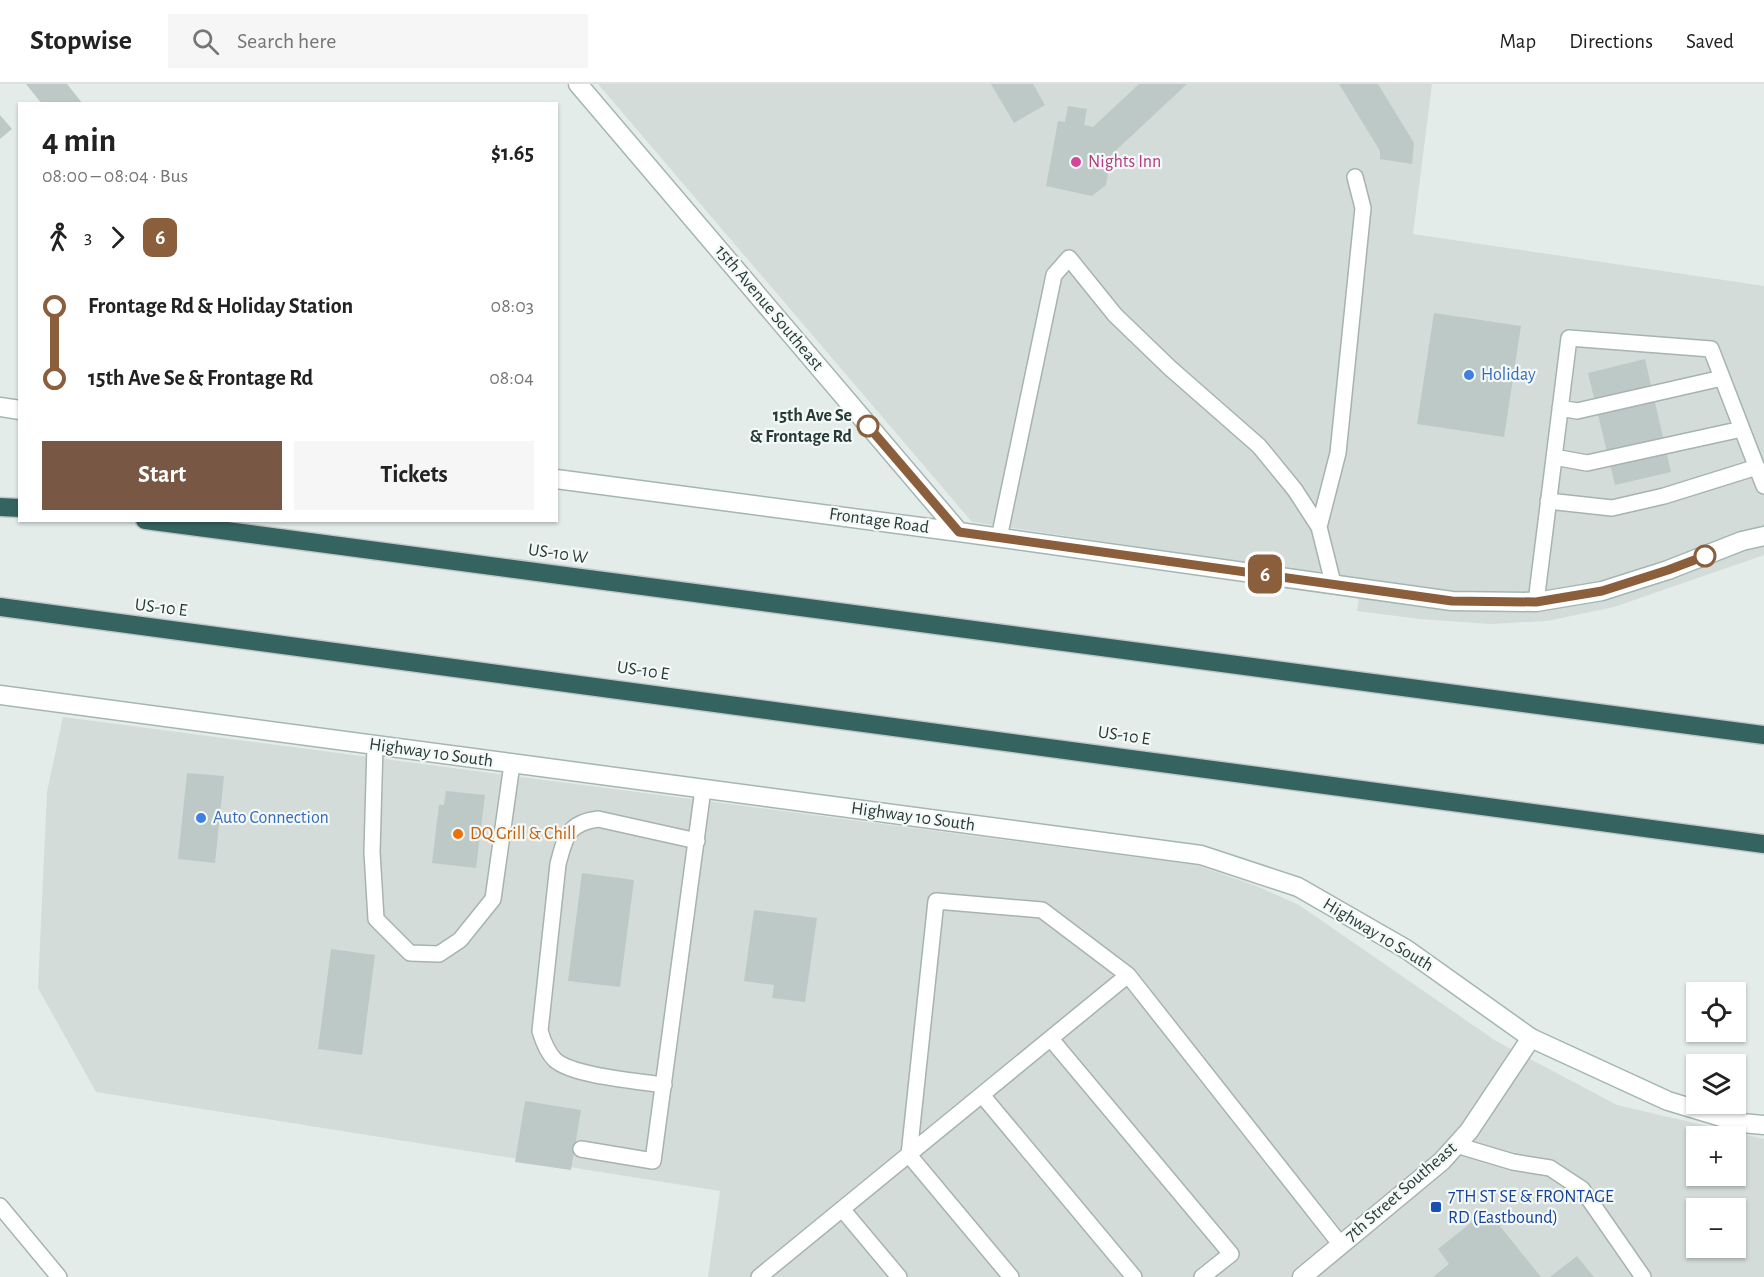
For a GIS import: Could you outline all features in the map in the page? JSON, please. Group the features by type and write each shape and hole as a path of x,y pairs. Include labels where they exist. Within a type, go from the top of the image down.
{"highway":[{"path":"0,507 18,508"},
{"name":"US-10 W","path":"160,522 1764,735"},
{"name":"US-10 E","path":"0,607 1764,844"}],"street":[{"name":"15th Avenue Southeast","path":"578,84 959,532"},
{"path":"0,407 18,411"},
{"name":"Frontage Road","path":"558,479 959,532 1452,601 1536,602 1602,591 1764,536"},
{"name":"Highway 10 South","path":"0,695 1202,855 1298,887 1406,948 1531,1038 1668,1101 1741,1123 1764,1125"},
{"name":"7th Street Southeast","path":"1302,1277 1442,1161 1469,1131 1531,1038"}],"lane":[{"path":"1319,527 1338,453 1363,208 1355,177"},
{"path":"999,538 1054,275 1069,258 1115,315 1170,368 1259,446 1295,490 1319,527 1333,584"},
{"path":"1536,602 1569,338 1711,349 1764,486"},
{"path":"1560,408 1577,411 1722,378"},
{"path":"1554,457 1587,463 1742,429"},
{"path":"1548,501 1612,508 1664,496 1757,467"},
{"path":"375,745 372,852 376,919 410,953 439,954 460,940 493,899 512,764"},
{"path":"581,1149 653,1161 703,789"},
{"path":"664,1086 593,1074 565,1066 553,1059 543,1042 540,1031 558,864 565,838 585,821 598,819 697,841"},
{"path":"1011,1277 909,1155 936,901 1042,910 1128,975 1341,1245"},
{"path":"769,1274 842,1209 1128,975"},
{"path":"1051,1039 1231,1254 1203,1277"},
{"path":"982,1095 1134,1277"},
{"path":"1456,1145 1513,1162 1550,1168 1582,1189 1643,1277"},
{"path":"0,1206 59,1277"},
{"path":"842,1209 899,1277"}],"shaded area":[{"path":"598,84 1432,84 1413,234 1764,286 1764,555 1614,607 1547,621 1490,624 1420,619 1357,611 1362,580 972,522"},
{"path":"63,717 1196,865 1254,885 1299,905 1496,1041 1617,1105 1708,1126 1686,1126 1686,1186 1746,1186 1746,1135 1764,1139 1764,1277 708,1277 720,1191 96,1092 38,988 47,792"}],"building":[{"path":"26,84 67,84 81,102 40,102"},
{"path":"991,84 1033,84 1045,105 1014,123"},
{"path":"1139,84 1187,84 1111,155 1106,185 1092,196 1046,186 1058,121 1065,122 1068,106 1087,109 1084,125 1093,127"},
{"path":"1339,84 1378,84 1414,143 1412,164 1380,159 1380,151"},
{"path":"0,115 12,129 0,139"},
{"name":"Holiday","path":"1434,313 1521,326 1504,437 1417,424"},
{"name":"Holiday","path":"1645,359 1671,472 1615,485 1588,373"},
{"name":"Auto Connection","path":"187,773 224,776 215,863 178,859"},
{"name":"DQ Grill & Chill","path":"446,791 485,795 476,868 432,863 439,805 444,805"},
{"path":"582,873 634,880 620,987 568,981"},
{"path":"754,910 817,918 805,1002 772,998 774,985 744,981"},
{"path":"331,949 375,955 362,1055 318,1049"},
{"path":"525,1101 581,1110 571,1170 515,1162"},
{"path":"1487,1210 1541,1277 1433,1277 1449,1264 1438,1249"},
{"path":"1577,1256 1594,1277 1550,1277"}],"bus line":[{"name":"6","path":"868,426 959,532 1452,601 1536,602 1602,591 1705,556"}],"place":[{"name":"Nights Inn","path":"1076,162"},
{"name":"Holiday","path":"1469,375"},
{"name":"15th Ave Se & Frontage Rd","path":"868,426"},
{"name":"Auto Connection","path":"201,818"},
{"name":"DQ Grill & Chill","path":"458,834"},
{"name":"7TH ST SE & FRONTAGE RD (Eastbound)","path":"1436,1207"}]}
